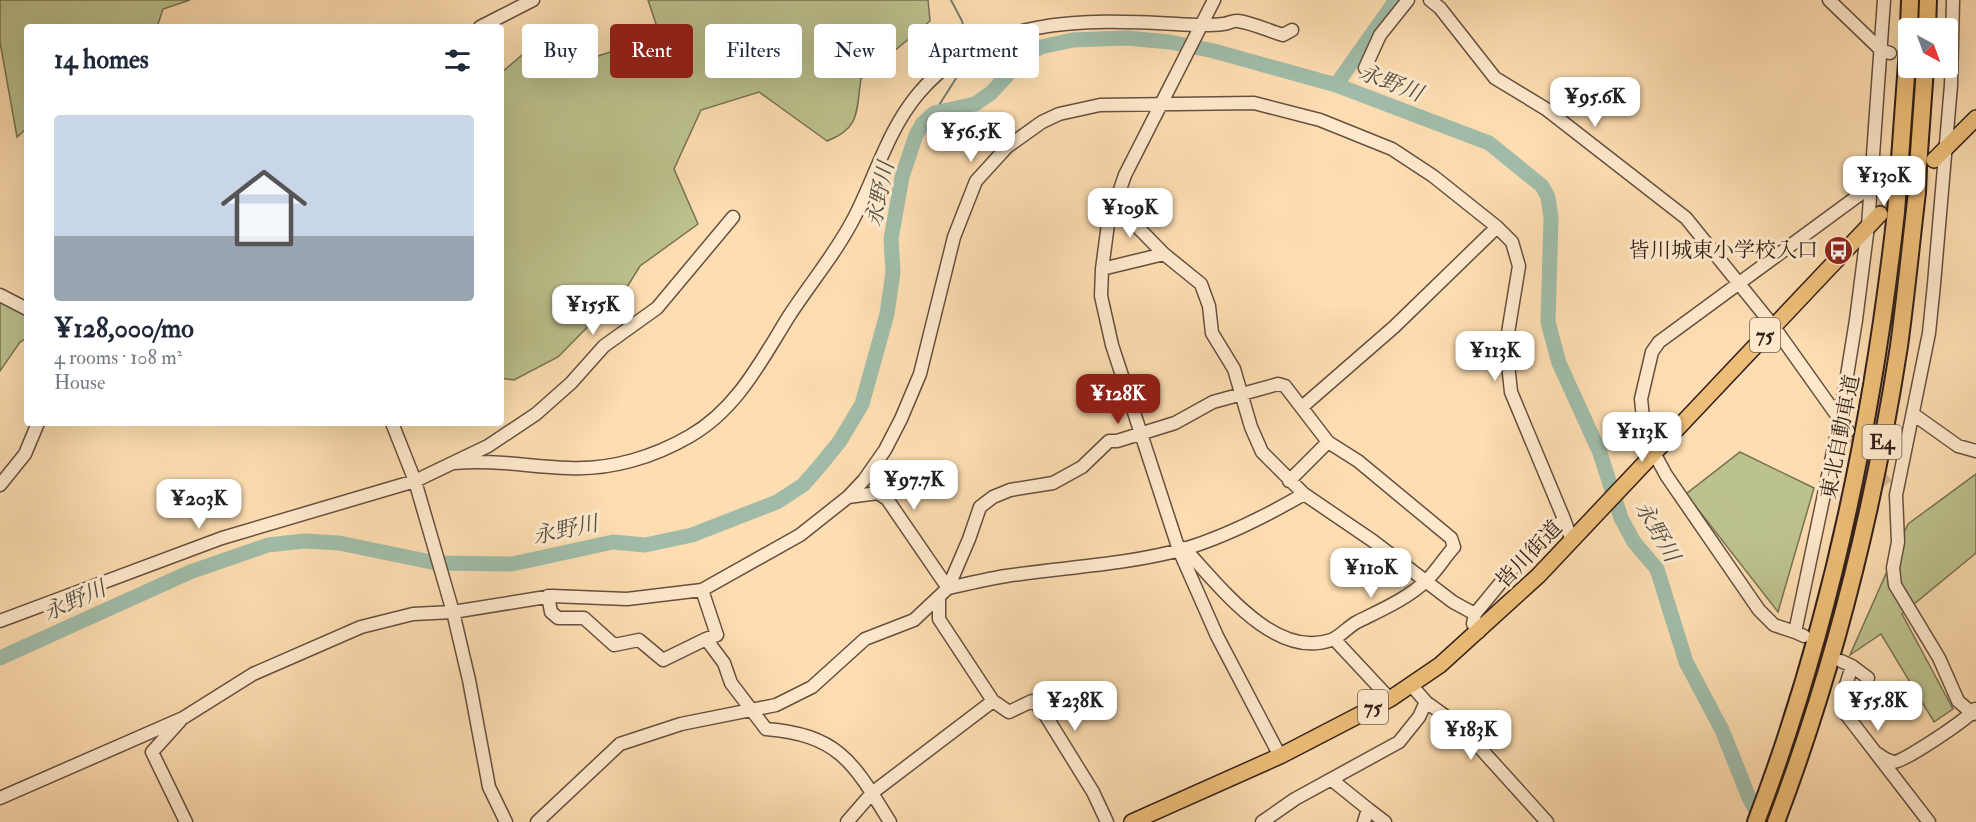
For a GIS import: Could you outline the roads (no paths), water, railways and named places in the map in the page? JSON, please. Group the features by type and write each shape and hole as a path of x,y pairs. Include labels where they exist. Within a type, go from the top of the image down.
{"highway":[{"path":"1909,18 1910,0"},
{"path":"1927,18 1928,0"},
{"name":"東北自動車道","path":"1756,822 1807,670 1834,571 1868,416 1885,309 1888,213 1898,186 1906,78"},
{"name":"東北自動車道","path":"1776,822 1821,687 1852,577 1889,406 1917,192 1924,78"}],"main road":[{"path":"1939,154 1976,118"},
{"name":"皆川街道","path":"1131,822 1280,756 1412,686 1479,632 1574,538 1868,226 1888,213"}],"street":[{"path":"487,24 507,16 533,0"},
{"path":"1214,0 1114,203 1102,268 1101,297 1112,345 1182,549 1217,636 1280,756"},
{"path":"1365,68 1380,35 1408,0"},
{"path":"1430,0 1440,8 1495,78 1546,109 1611,162 1674,207 1774,327 1848,431"},
{"path":"1829,0 1886,51"},
{"path":"1870,187 1659,342 1652,352 1641,399 1645,436 1653,455 1717,551 1759,610 1774,625 1799,634 1840,419 1868,226 1870,187 1886,51 1884,0"},
{"path":"1952,18 1953,0"},
{"path":"454,463 488,460 590,468 650,455 691,435 727,408 751,378 791,313 828,264 855,217 893,132 918,93 937,76 977,48 1029,28 1092,21 1138,21 1199,28 1236,20 1283,35 1292,30"},
{"path":"1874,751 1894,762 1903,760 1974,711 1958,701 1938,658 1895,585 1893,568 1898,542 1896,495 1929,333 1939,154 1947,78"},
{"path":"0,798 183,718 253,674 341,634 413,614 453,612 548,596 584,595 597,599 627,599 702,590 800,535 848,497 885,450 920,374 954,237 976,181 988,166 1025,133 1059,114 1100,105 1163,100 1254,103 1320,120 1392,149 1433,176 1497,227 1512,242 1519,266 1506,345 1511,392 1574,538"},
{"path":"1114,203 1164,254 1201,284 1209,306 1212,333 1234,369 1262,452 1304,494 1427,580 1454,602 1475,614"},
{"path":"0,621 222,538 415,481 488,446 536,414 571,382 604,346 657,308 733,217"},
{"path":"1302,407 1394,327 1497,227"},
{"path":"1102,268 1164,254"},
{"path":"0,295 24,307"},
{"path":"537,822 620,744 681,724 776,705 812,687 865,639 914,620 939,599 948,588 980,507 993,497 1010,490 1053,483 1082,468 1109,441 1117,441 1175,423 1213,402 1242,393 1278,384 1285,386 1328,442 1358,461 1450,538 1454,547 1427,580 1389,607 1341,631 1334,639 1307,644 1280,635 1254,621 1182,549"},
{"path":"1913,414 1958,446 1976,451"},
{"path":"0,485 25,454 37,426"},
{"path":"393,426 415,481 453,612 469,680 476,731 489,787 506,822"},
{"path":"1289,481 1328,442"},
{"path":"1887,485 1896,495"},
{"path":"848,497 878,493 887,499 948,588"},
{"path":"948,588 1006,576 1065,570 1182,549 1261,519 1304,494"},
{"path":"1479,632 1473,624 1475,614 1511,570 1564,519"},
{"path":"548,596 551,612 558,618 584,618 614,645 639,640 663,660 717,635 702,590"},
{"path":"939,599 939,619 993,701 1000,708 1010,711 1032,700 1041,708 1094,792 1107,822"},
{"path":"706,639 724,663 730,683 766,729 793,731 839,751 872,793 890,822"},
{"path":"1334,639 1390,699"},
{"path":"1868,678 1846,664 1845,713 1929,822"},
{"path":"1412,686 1426,702 1462,728 1547,822"},
{"path":"848,822 872,793 993,701"},
{"path":"1262,822 1295,799 1399,742 1419,717 1426,702"},
{"path":"183,718 152,752 186,822"},
{"path":"1332,780 1385,822"},
{"path":"1364,822 1368,809"}],"waterway":[{"path":"951,0 963,24"},
{"path":"1336,85 1396,0"},
{"name":"永野川","path":"0,658 190,572 268,545 304,541 339,543 436,563 512,564 613,542 645,545 692,535 777,502 803,485 818,468 840,441 862,404 887,314 893,272 891,239 902,177 916,135 923,123 934,113 975,104 991,93 1025,56 1041,47 1073,40 1126,38 1170,42 1214,51 1336,85 1489,143 1542,186 1548,197 1551,218 1548,322 1559,363 1600,453 1621,518 1634,542 1657,569 1686,662 1722,730 1750,800 1763,822"},
{"path":"934,113 956,78"}],"tunnel":[{"path":"1880,214 1934,160"},
{"path":"1848,431 1887,485"}],"place":[{"name":"皆川城東小学校入口","path":"1839,250"}]}
